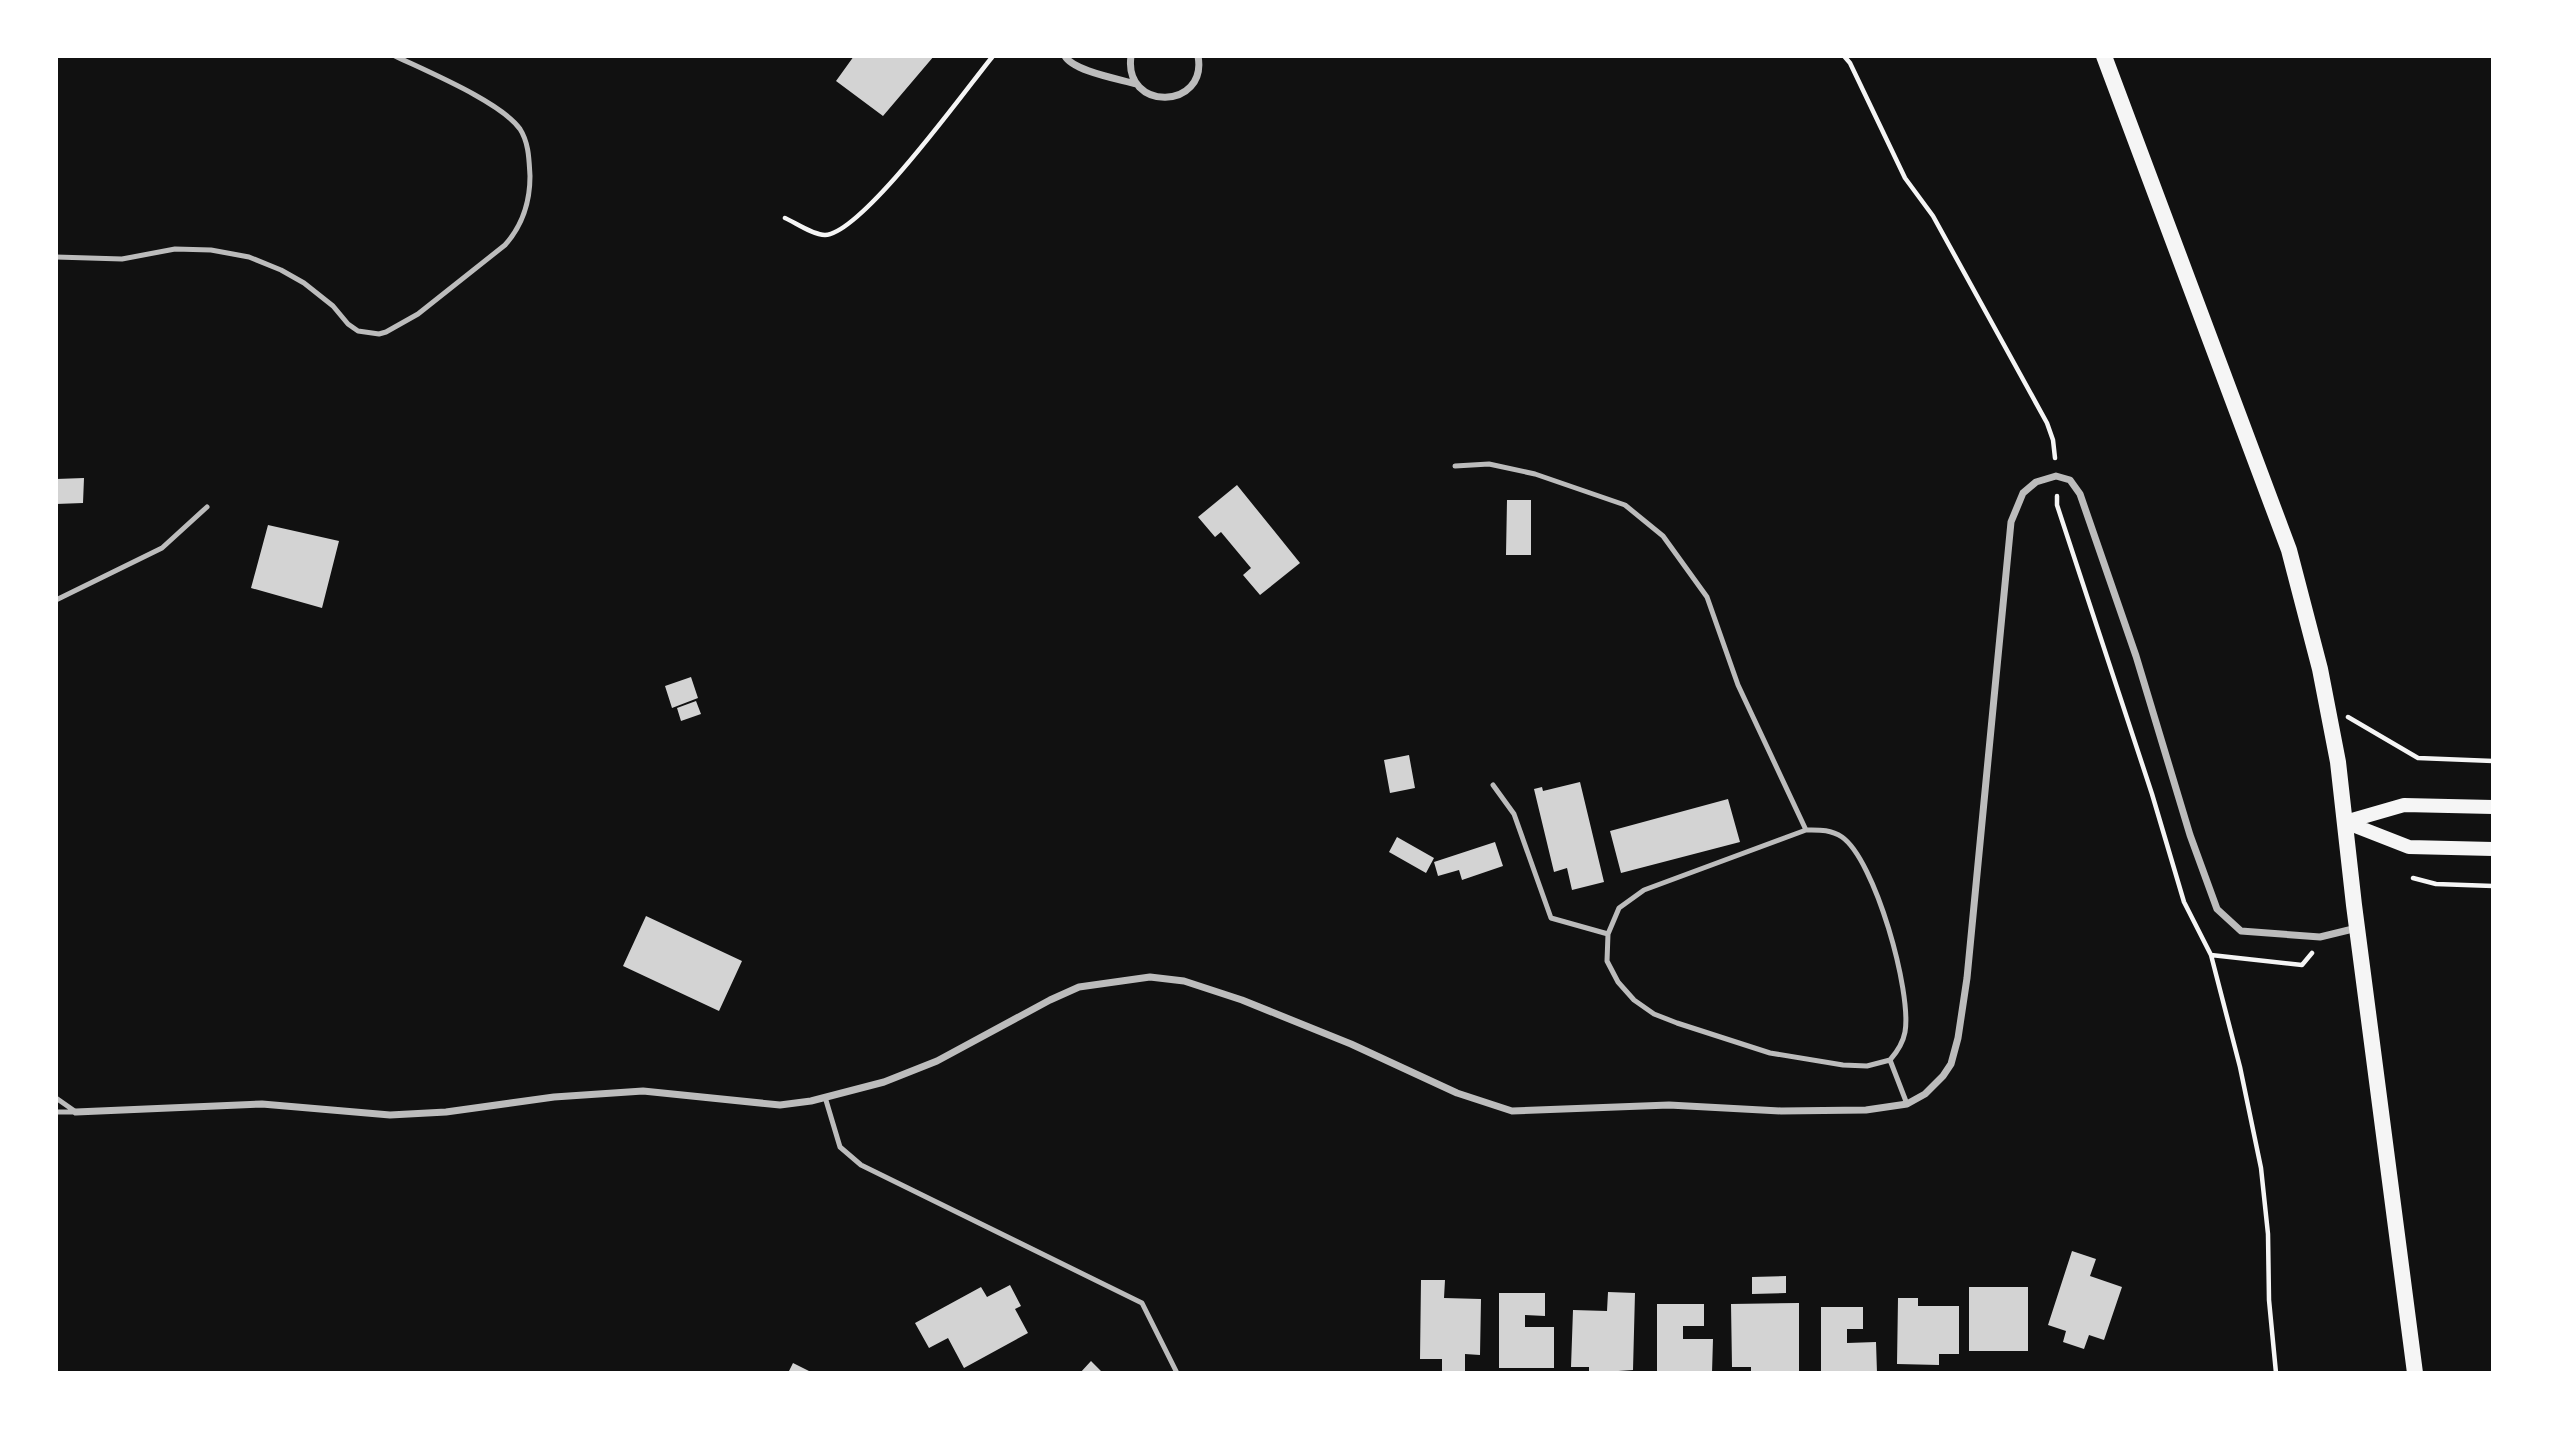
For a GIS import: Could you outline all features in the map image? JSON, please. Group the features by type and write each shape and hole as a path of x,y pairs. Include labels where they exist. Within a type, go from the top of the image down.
{"main road":[{"path":"2104,56 2289,551 2327,705 2338,762 2415,1373"},
{"path":"2345,821 2404,805 2493,807"},
{"path":"2345,821 2409,847 2493,849"}],"street":[{"path":"1065,56 1069,63 1136,84 1155,97 1178,96 1188,90 1199,71 1198,56"},
{"path":"1131,56 1130,66 1136,84"},
{"path":"76,1112 262,1104 390,1115 446,1112 621,1091 780,1105 884,1082 937,1061 1079,987 1150,977 1184,981 1241,1000 1351,1044 1457,1093 1512,1111 1670,1105 1781,1111 1866,1110 1907,1104 1925,1094 1943,1076 1951,1064 1958,1038 1968,978 2011,522 2023,493 2036,482 2056,476 2070,480 2080,494 2136,656 2190,835 2217,909 2241,931 2320,937 2357,928"}],"lane":[{"path":"56,257 122,259 175,249 227,252 249,257 293,276 324,298 358,331 379,334 418,314 514,235 523,217 530,176 527,147 523,136 511,120 489,104 395,56"},
{"path":"1455,466 1489,464 1535,474 1625,505 1662,536 1707,597 1738,685 1805,830"},
{"path":"56,600 162,548 207,507"},
{"path":"1493,785 1514,814 1550,918 1608,934"},
{"path":"1805,830 1827,830 1842,837 1856,850 1895,946 1905,1004 1905,1031 1900,1047 1890,1060 1867,1066 1843,1065 1770,1053 1654,1014 1618,982 1608,961 1608,934 1619,908 1644,891 1805,830"},
{"path":"1890,1060 1907,1104"},
{"path":"825,1097 840,1147 861,1165 1143,1303 1177,1373"},
{"path":"56,1098 76,1112"},
{"path":"56,1112 76,1112"}],"path":[{"path":"785,218 823,235 840,231 856,219 899,174 993,56"},
{"path":"1844,56 1850,63 1905,178 1933,216 2047,423 2055,458"},
{"path":"2057,496 2057,505 2152,794 2184,902 2211,955 2241,1067 2261,1168 2268,1234 2269,1300 2276,1373"},
{"path":"2327,705 2418,758 2493,761"},
{"path":"2413,877 2436,884 2493,886"},
{"path":"2211,955 2302,965 2312,953"}],"building":[{"path":"854,56 934,56 883,116 836,81"},
{"path":"84,478 83,503 56,504 56,479"},
{"path":"1237,485 1300,563 1260,595 1243,575 1251,568 1221,532 1215,537 1198,517"},
{"path":"1507,500 1531,500 1531,555 1506,555"},
{"path":"268,525 339,541 322,608 251,588"},
{"path":"691,677 698,698 672,708 665,686"},
{"path":"696,701 701,714 681,721 677,708"},
{"path":"1409,755 1415,788 1390,793 1384,760"},
{"path":"1580,782 1604,882 1572,890 1567,868 1554,872 1534,789 1542,787 1543,791"},
{"path":"1728,799 1740,842 1621,873 1610,831"},
{"path":"1397,837 1434,858 1426,873 1389,852"},
{"path":"1495,842 1503,866 1462,880 1459,870 1438,876 1434,862"},
{"path":"646,916 742,961 719,1011 623,966"},
{"path":"2072,1251 2096,1259 2090,1276 2122,1287 2104,1340 2089,1335 2084,1349 2063,1342 2066,1331 2048,1325"},
{"path":"1786,1276 1786,1293 1752,1294 1752,1277"},
{"path":"1421,1280 1445,1280 1444,1298 1481,1299 1480,1355 1465,1354 1465,1371 1442,1371 1442,1359 1420,1359"},
{"path":"1010,1285 1021,1306 1015,1309 1028,1333 964,1368 948,1338 929,1348 915,1323 981,1287 987,1297"},
{"path":"1969,1287 2028,1287 2028,1351 1969,1351"},
{"path":"1608,1292 1635,1293 1633,1370 1589,1373 1589,1367 1571,1367 1573,1310 1607,1311"},
{"path":"1499,1293 1545,1293 1545,1316 1525,1315 1525,1327 1554,1327 1554,1368 1499,1368"},
{"path":"1898,1298 1918,1298 1918,1306 1959,1306 1959,1354 1939,1354 1939,1365 1897,1364"},
{"path":"1799,1303 1799,1373 1751,1373 1751,1367 1732,1367 1731,1304"},
{"path":"1657,1304 1704,1304 1704,1326 1683,1326 1683,1339 1713,1339 1712,1373 1657,1373"},
{"path":"1821,1307 1863,1307 1863,1329 1847,1329 1847,1343 1876,1342 1877,1373 1821,1373"},
{"path":"1091,1361 1103,1373 1080,1373"},
{"path":"793,1363 813,1373 788,1373"}]}
